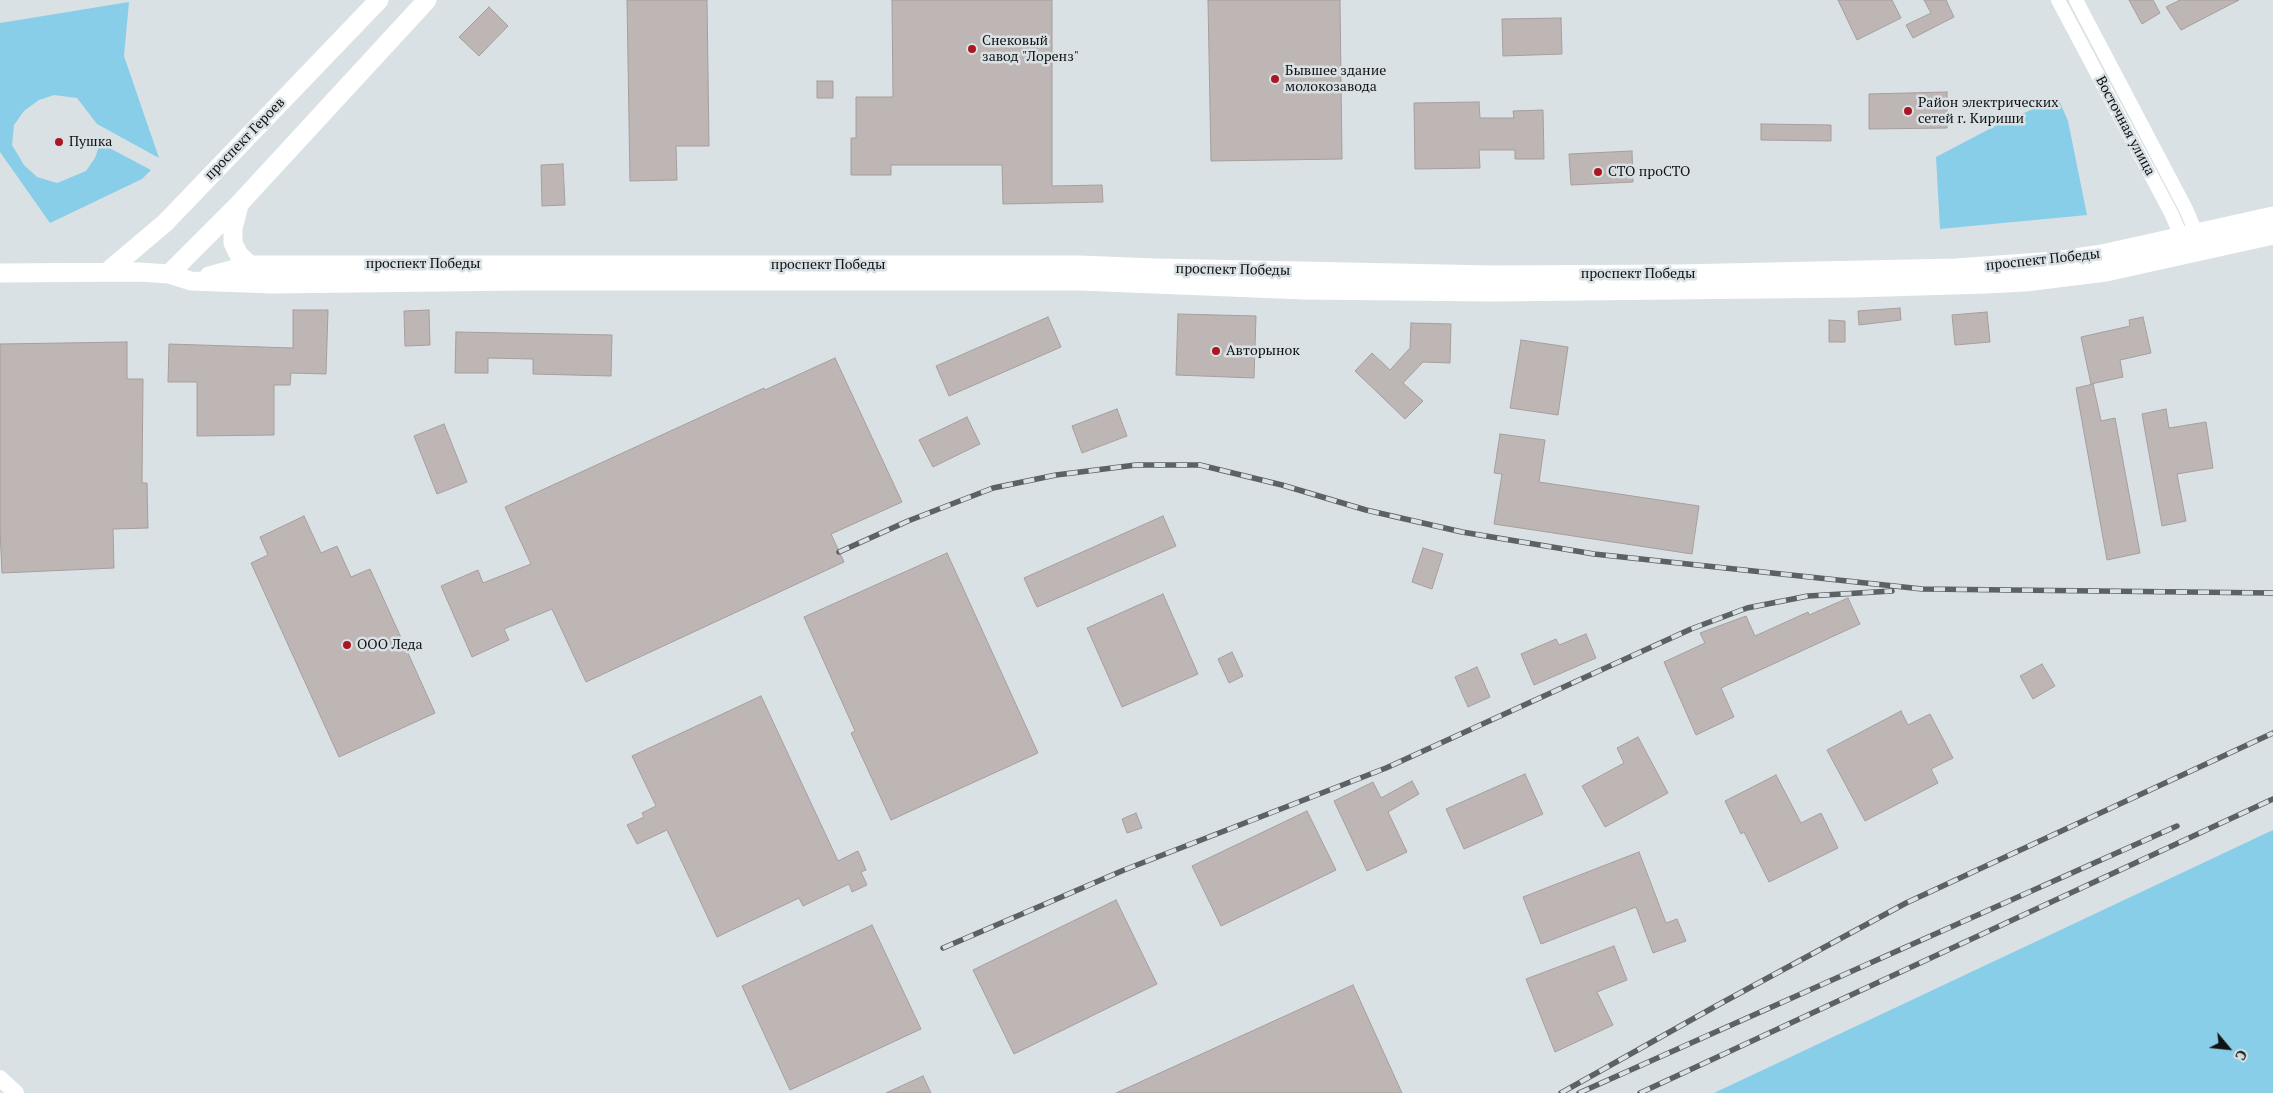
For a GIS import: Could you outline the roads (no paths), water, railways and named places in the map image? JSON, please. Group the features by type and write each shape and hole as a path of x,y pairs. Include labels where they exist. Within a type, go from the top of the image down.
{"main road":[{"name":"проспект Героев","path":"107,272 165,223 379,0"},
{"path":"169,274 239,204 427,0"},
{"path":"239,204 233,228 233,243 239,255 250,265"},
{"name":"проспект Победы","path":"191,281 250,265 1079,264 1165,268 1483,274 1697,273 1995,266 2054,261 2102,254 2273,216"},
{"name":"проспект Победы","path":"0,273 107,272 169,274 191,281 272,284 523,281 1080,281 1304,290 1493,292 1941,286 2025,282 2106,272 2273,235"}],"street":[{"name":"Восточная улица","path":"2058,0 2171,213 2196,253"},
{"name":"Восточная улица","path":"2076,0 2186,209 2196,234 2196,253"},
{"path":"0,1078 16,1093"}],"railway":[{"path":"839,552 908,521 993,488 1056,475 1136,465 1200,465 1282,485 1366,510 1462,532 1594,554 1922,589 2273,593"},
{"path":"943,948 1124,870 1386,768 1691,629 1747,608 1808,596 1892,591"},
{"path":"1561,1093 1906,903 2273,733"},
{"path":"1640,1093 2273,799"},
{"path":"1579,1093 2177,826"}],"place":[{"name":"Снековый завод \"Лоренз\"","path":"972,49"},
{"name":"Бывшее здание молокозавода","path":"1275,79"},
{"name":"Район электрических сетей г. Кириши","path":"1908,111"},
{"name":"Пушка","path":"59,142"},
{"name":"СТО проСТО","path":"1598,172"},
{"name":"Авторынок","path":"1216,351"},
{"name":"ООО Леда","path":"347,645"}]}
